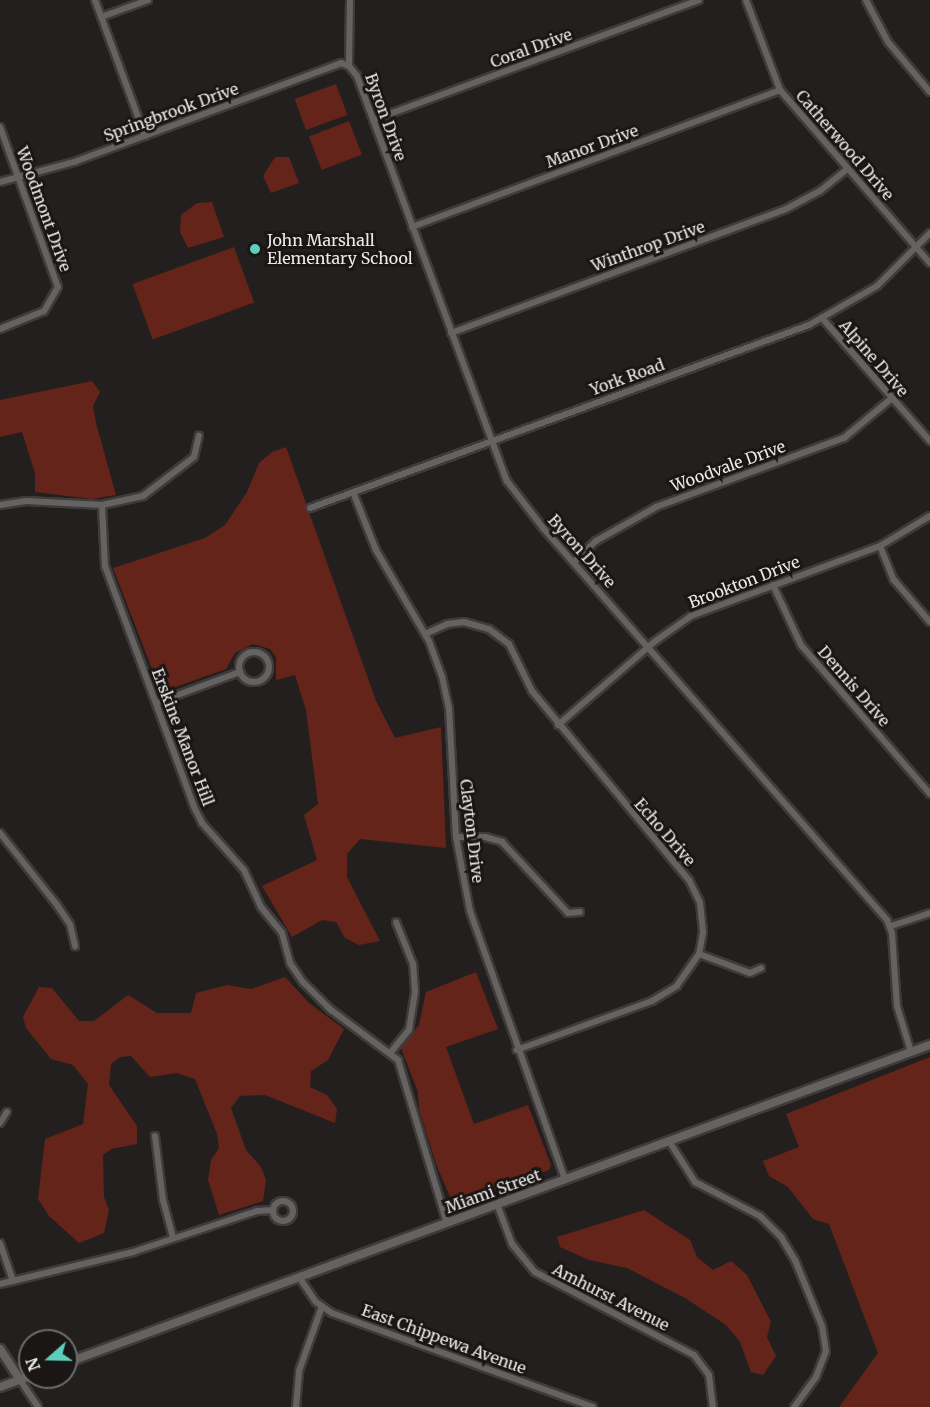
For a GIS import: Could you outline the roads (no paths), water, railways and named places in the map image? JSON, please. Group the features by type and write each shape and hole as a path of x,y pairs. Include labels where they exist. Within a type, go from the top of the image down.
{"street":[{"path":"94,0 145,136"},
{"path":"101,17 148,0"},
{"name":"Byron Drive","path":"350,0 350,66 490,441 517,497 891,926"},
{"name":"Coral Drive","path":"372,120 699,0"},
{"name":"Catherwood Drive","path":"746,0 780,90 930,263"},
{"path":"866,0 888,42 930,92"},
{"name":"Springbrook Drive","path":"0,182 145,136 341,63 350,66"},
{"name":"Manor Drive","path":"412,227 780,90"},
{"name":"Woodmont Drive","path":"0,127 57,280 53,301 37,315 0,329"},
{"name":"Winthrop Drive","path":"451,333 786,209 820,191 847,169"},
{"name":"York Road","path":"310,508 822,318 865,295 917,248 930,233"},
{"name":"Alpine Drive","path":"822,318 930,441"},
{"name":"Woodvale Drive","path":"574,562 613,530 656,507 844,438 892,398"},
{"path":"0,505 26,501 102,505 143,496 164,484 194,458 199,436"},
{"name":"Clayton Drive","path":"353,492 376,550 425,634 440,669 449,708 456,837 480,946 565,1179"},
{"name":"Erskine Manor Hill","path":"102,505 105,566 202,823 244,870 261,907 282,933 296,974 331,1010 392,1052 404,1076 447,1223"},
{"name":"Brookton Drive","path":"558,725 648,648 692,616 880,546 930,516"},
{"path":"880,546 894,580 930,622"},
{"name":"Dennis Drive","path":"773,585 801,645 930,794"},
{"name":"Echo Drive","path":"425,634 458,622 495,632 514,651 526,682 558,725 689,880 702,912 699,954 682,980 662,996 517,1050"},
{"path":"259,652 269,663 269,673 262,680 250,682 240,672 240,660 248,653 259,652"},
{"path":"156,703 240,672"},
{"path":"0,833 70,924 75,946"},
{"path":"456,837 485,837 502,842 568,912 580,912"},
{"path":"911,1052 894,991 891,926 930,913"},
{"path":"392,1052 409,1029 415,991 411,958 396,922"},
{"path":"699,954 750,973 760,968"},
{"name":"Miami Street","path":"78,1359 930,1045"},
{"path":"0,1123 7,1112"},
{"path":"154,1136 163,1200 173,1238"},
{"path":"669,1141 695,1182 760,1216 781,1236 795,1260 822,1326 826,1351 816,1377 794,1407"},
{"name":"Amhurst Avenue","path":"497,1204 512,1244 535,1272 694,1355 709,1375 713,1407"},
{"path":"0,1284 173,1238 257,1211 273,1210"},
{"path":"0,1242 13,1281"},
{"name":"East Chippewa Avenue","path":"299,1277 308,1293 322,1306 593,1407"},
{"path":"296,1407 299,1371 322,1306"},
{"path":"0,1349 18,1377"},
{"path":"0,1387 18,1381"},
{"path":"26,1389 38,1407"}],"place":[{"name":"John Marshall Elementary School","path":"255,249"}]}
